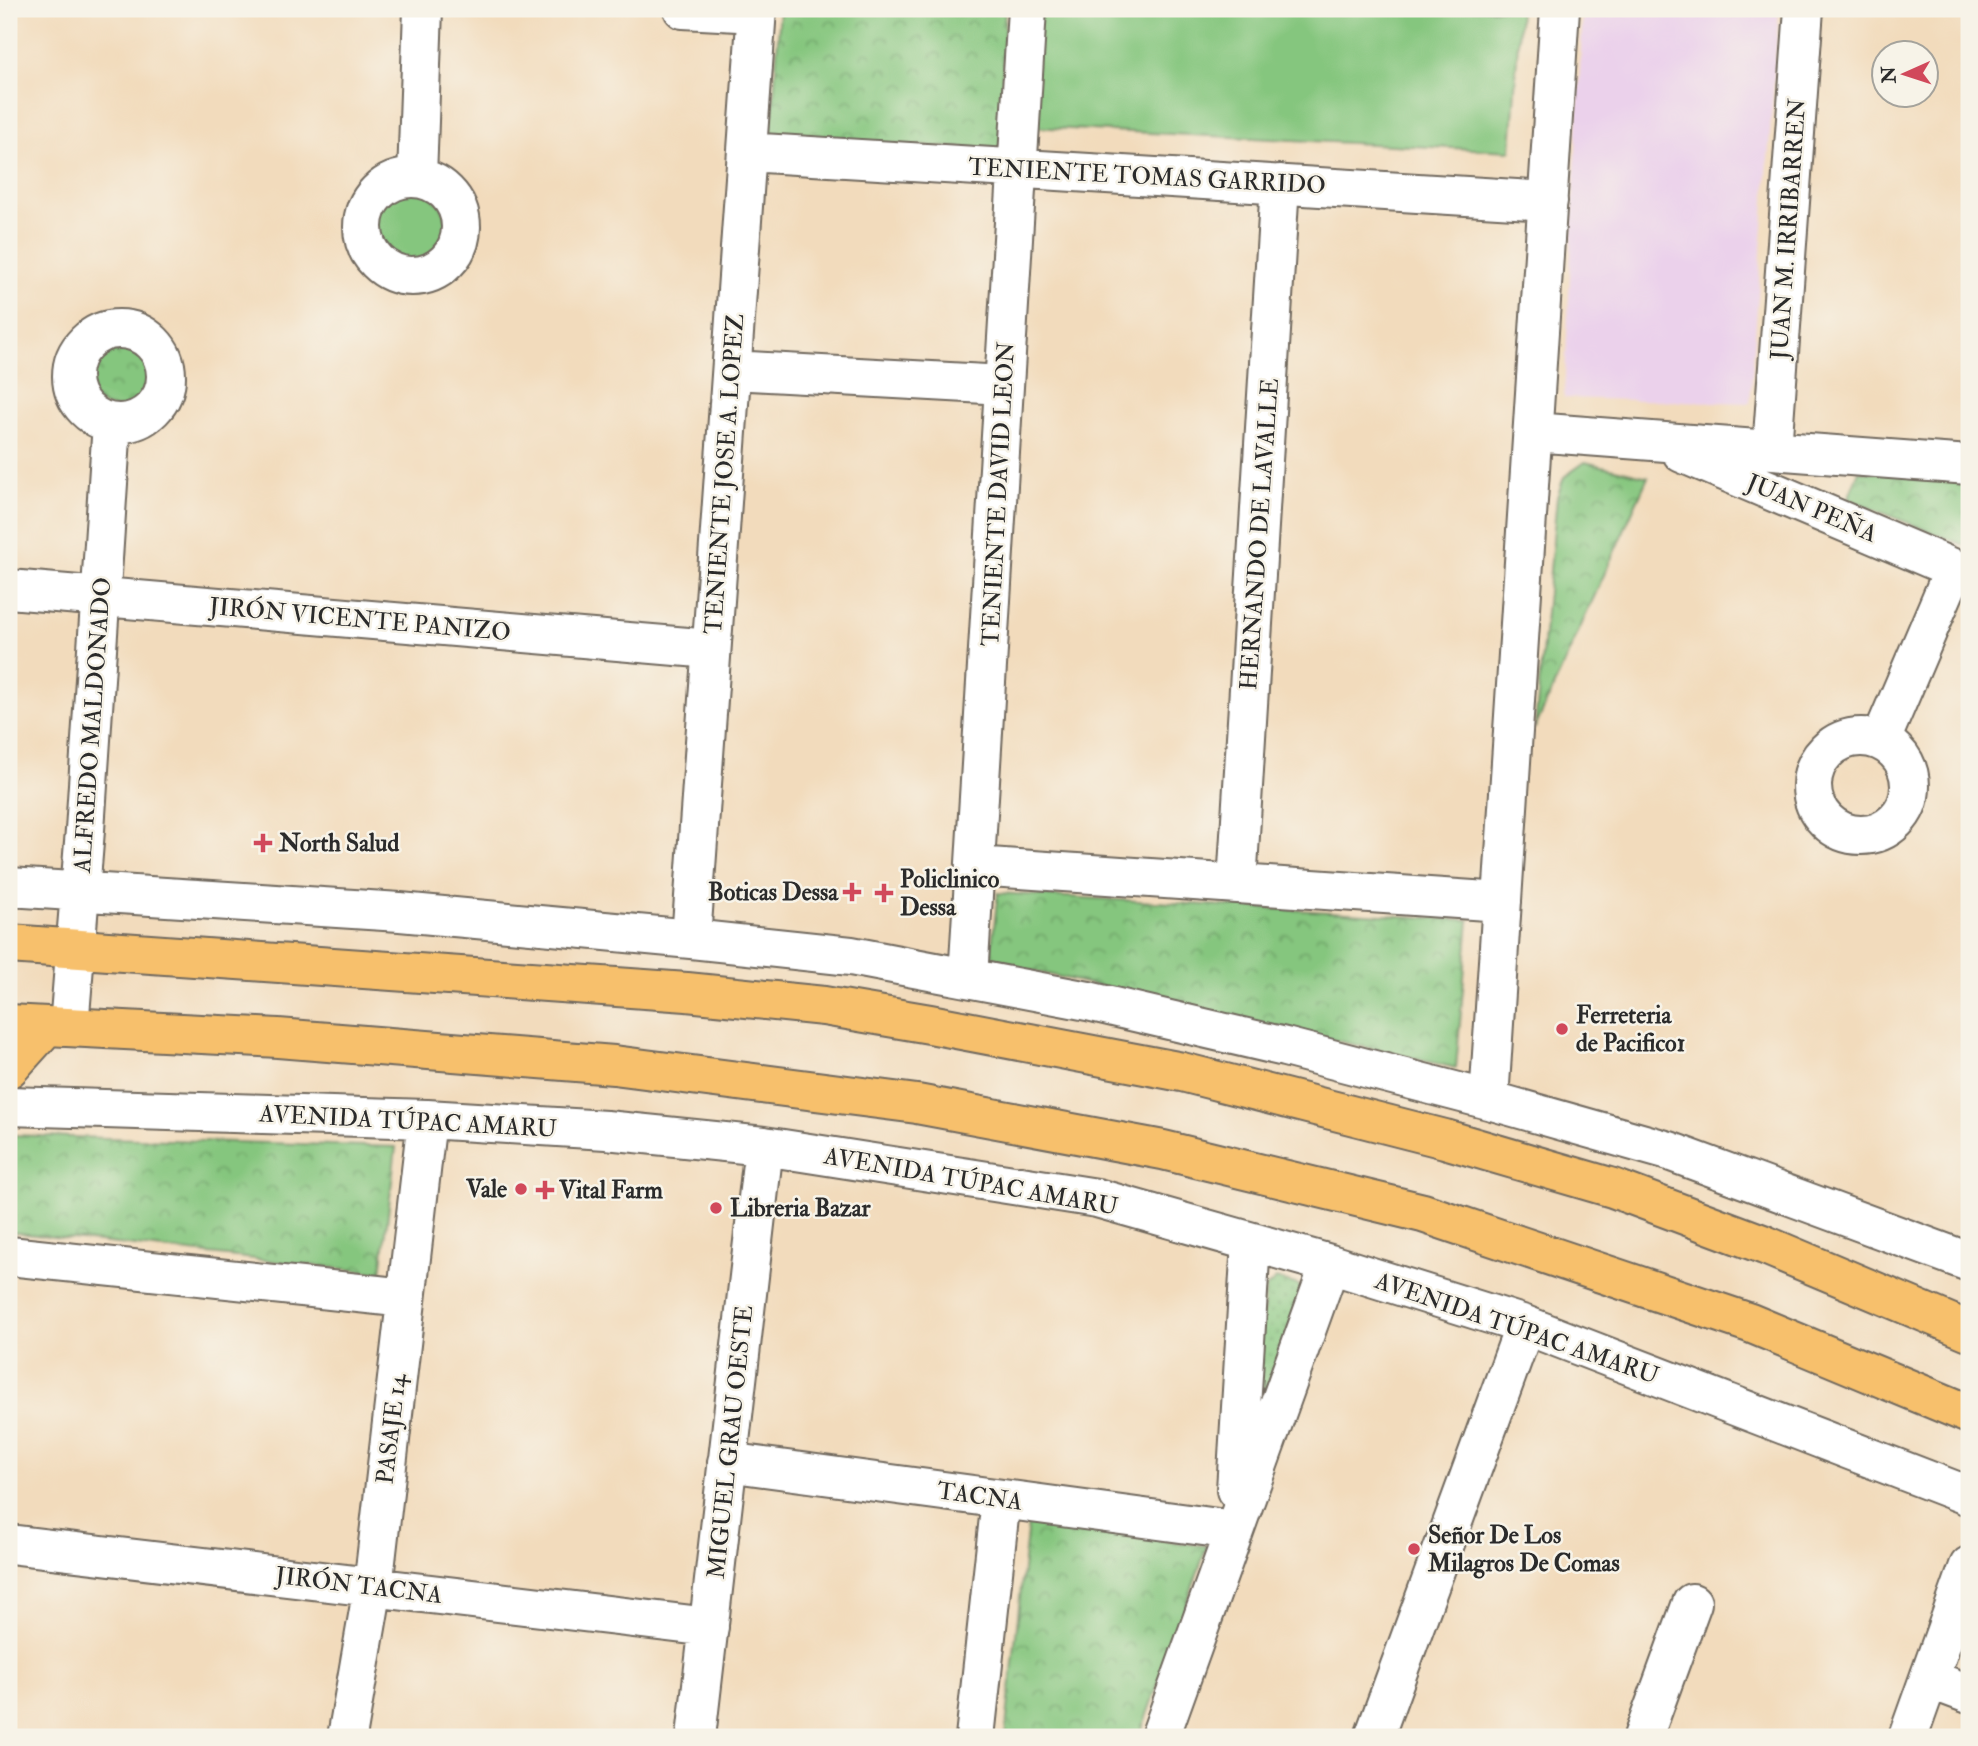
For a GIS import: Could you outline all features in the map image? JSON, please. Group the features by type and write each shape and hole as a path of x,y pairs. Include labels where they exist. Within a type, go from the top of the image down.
{"highway":[{"path":"9,944 674,991 824,1006 1182,1072 1445,1139 1613,1188 1765,1245 1969,1331"},
{"path":"9,1068 41,1026 278,1038 614,1065 917,1104 1163,1150 1423,1213 1750,1323 1966,1421"}],"street":[{"path":"417,177 423,9"},
{"path":"682,9 757,11"},
{"name":"TENIENTE DAVID LEON","path":"968,978 1027,9"},
{"path":"1489,1100 1560,9"},
{"name":"JUAN M. IRRIBARREN","path":"1772,450 1804,9"},
{"name":"TENIENTE JOSE A. LOPEZ","path":"691,939 757,11"},
{"name":"TENIENTE TOMAS GARRIDO","path":"747,152 1548,201"},
{"name":"HERNANDO DE LAVALLE","path":"1237,884 1280,184"},
{"path":"732,370 1004,385"},
{"name":"ALFREDO MALDONADO","path":"41,1026 76,948 112,423"},
{"name":"JUAN PEÑA","path":"1533,432 1969,465"},
{"name":"JUAN PEÑA","path":"1654,441 1962,572"},
{"path":"1881,740 1962,572"},
{"name":"JIRÓN VICENTE PANIZO","path":"9,589 712,649"},
{"path":"975,866 1502,902"},
{"path":"9,887 400,912 851,956 1088,1001 1285,1046 1669,1151 1966,1250"},
{"name":"AVENIDA TÚPAC AMARU","path":"9,1107 427,1119 606,1130 764,1146 1097,1198 1330,1264 1525,1325 1969,1496"},
{"name":"PASAJE 14","path":"347,1737 373,1587 427,1119"},
{"name":"MIGUEL GRAU OESTE","path":"696,1737 764,1146"},
{"path":"1233,1530 1251,1242"},
{"path":"9,1256 406,1298"},
{"path":"1160,1737 1330,1264"},
{"path":"1374,1737 1525,1325"},
{"name":"TACNA","path":"727,1462 1233,1530"},
{"path":"975,1737 1001,1499"},
{"name":"JIRÓN TACNA","path":"9,1544 709,1627"},
{"path":"1908,1737 1969,1566"},
{"path":"1643,1737 1692,1603"},
{"path":"1929,1679 1969,1694"}],"shaded area":[{"path":"1583,9 1779,9 1750,403 1564,398"}],"green space":[{"path":"780,9 1005,9 1000,150 771,138"},
{"path":"1038,9 1520,9 1511,151 1031,127"},
{"path":"409,189 424,192 436,200 444,212 447,227 444,242 436,254 424,262 409,265 394,262 382,254 374,242 371,227 374,212 382,200 394,192"},
{"path":"117,340 130,343 141,350 148,361 151,374 148,387 141,398 130,405 117,408 104,405 93,398 86,387 83,374 86,361 93,350 104,343"},
{"path":"1585,462 1648,477 1535,728 1557,497 1564,477"},
{"path":"1859,471 1969,482 1969,547 1848,499"},
{"path":"998,893 1469,920 1456,1068 990,961"},
{"path":"9,1135 396,1147 381,1273 9,1232"},
{"path":"1276,1279 1299,1285 1301,1294 1262,1402 1254,1400 1266,1288"},
{"path":"1028,1523 1207,1546 1139,1737 1005,1737"}],"place":[{"name":"North Salud","path":"263,843"},
{"name":"Boticas Dessa","path":"852,892"},
{"name":"Policlinico Dessa","path":"884,893"},
{"name":"Ferreteria de Pacifico1","path":"1562,1029"},
{"name":"Vale","path":"521,1189"},
{"name":"Vital Farm","path":"545,1190"},
{"name":"Libreria Bazar","path":"716,1208"},
{"name":"Señor De Los Milagros De Comas","path":"1414,1549"}]}
